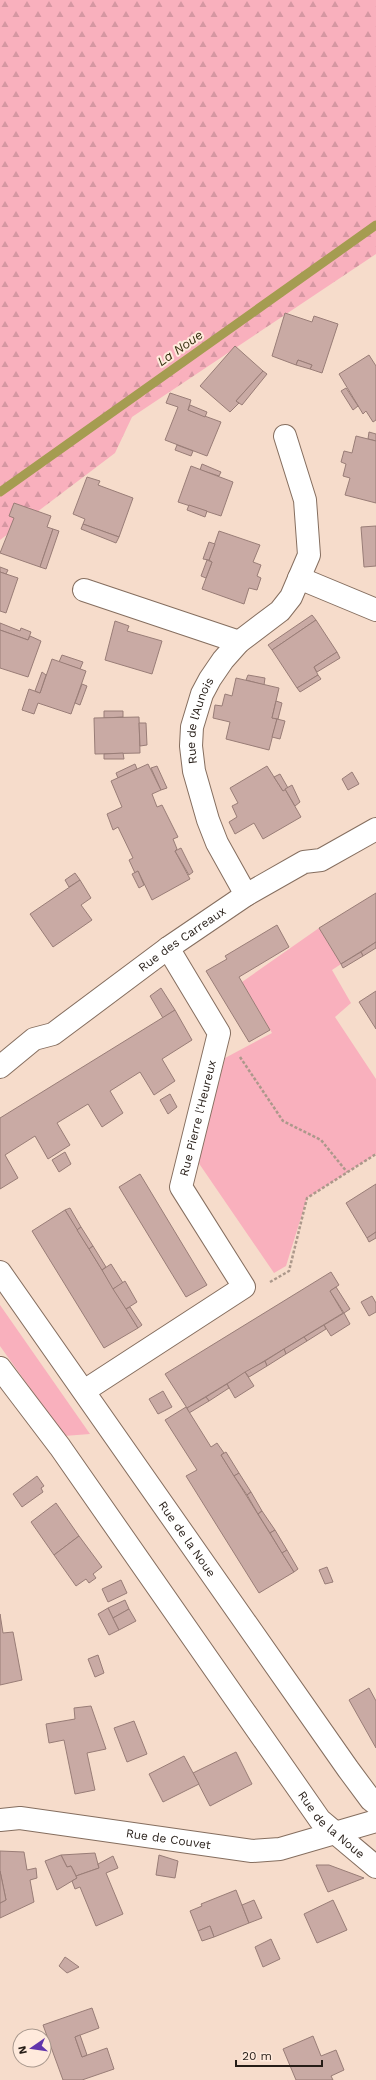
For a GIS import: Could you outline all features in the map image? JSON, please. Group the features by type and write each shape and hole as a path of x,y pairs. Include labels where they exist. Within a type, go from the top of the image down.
{"street":[{"name":"Rue de l'Aunois","path":"246,895 217,843 199,793 191,746 192,727 202,694 223,660 239,642 280,611 291,597 309,555 306,500 285,436"},
{"path":"299,578 376,610"},
{"path":"84,590 239,642"},
{"name":"Rue des Carreaux","path":"0,1067 34,1039 53,1034 168,948 246,895 304,862 321,860 376,829"},
{"path":"168,948 219,1033"},
{"name":"Rue Pierre l'Heureux","path":"219,1033 181,1187 244,1287"},
{"name":"Rue de la Noue","path":"0,1272 84,1391 108,1429 348,1770 371,1800 376,1804"},
{"path":"84,1391 244,1287"},
{"name":"Rue de la Noue","path":"0,1368 60,1447 320,1820 376,1867"},
{"name":"Rue de Couvet","path":"0,1820 20,1818 252,1851 280,1849 376,1821"}],"path":[{"path":"219,1033 235,1050 284,1121 321,1140 347,1172"},
{"path":"244,1287 263,1287 289,1271 306,1198 376,1154"}],"green space":[{"path":"0,0 376,0 376,254 132,417 115,453 0,540"},
{"path":"319,928 341,964 332,970 351,1003 335,1017 376,1079 376,1154 307,1198 286,1266 274,1273 198,1162 225,1058 272,1033 242,982"},
{"path":"0,1305 90,1434 64,1436 0,1346"}],"building":[{"path":"285,313 312,322 314,316 338,324 322,373 310,369 312,365 298,360 296,365 272,356"},
{"path":"235,346 263,371 236,401 239,403 230,412 200,386"},
{"path":"369,355 376,366 376,420 373,422 366,411 363,414 339,374"},
{"path":"298,360 312,365 310,369 296,365"},
{"path":"263,371 267,374 242,405 236,401"},
{"path":"346,388 358,406 353,410 341,391"},
{"path":"170,393 191,400 188,410 221,422 207,456 165,440 178,407 166,403"},
{"path":"190,405 207,412 205,417 188,410"},
{"path":"369,432 376,434 376,441 368,439"},
{"path":"356,436 376,441 376,503 345,495 350,478 343,476 346,464 341,462 344,451 352,453"},
{"path":"177,445 193,451 191,456 175,450"},
{"path":"202,464 221,472 219,476 200,470"},
{"path":"191,466 233,482 221,516 178,502"},
{"path":"87,477 100,481 98,485 133,498 119,537 83,524 85,519 73,514"},
{"path":"14,503 51,516 47,527 53,529 40,567 0,553 14,518 9,516"},
{"path":"189,505 207,511 205,517 187,510"},
{"path":"83,524 119,537 116,543 81,529"},
{"path":"376,526 376,566 364,567 361,527"},
{"path":"53,529 59,531 46,569 40,567"},
{"path":"219,531 260,545 253,562 261,565 257,576 261,578 257,590 249,588 244,604 202,589 212,562 209,560"},
{"path":"209,542 215,544 209,560 203,559"},
{"path":"207,560 212,562 206,578 201,576"},
{"path":"0,567 8,570 6,574 0,572"},
{"path":"0,572 18,578 6,613 0,611"},
{"path":"312,615 316,620 272,650 268,645"},
{"path":"316,620 337,652 314,667 318,675 297,688 272,650"},
{"path":"115,621 129,626 127,631 162,641 152,674 105,660"},
{"path":"0,623 20,631 21,628 31,632 28,640 0,630"},
{"path":"0,630 28,640 30,636 41,641 28,677 0,668"},
{"path":"337,652 340,658 317,672 314,667"},
{"path":"62,655 83,662 80,669 59,662"},
{"path":"52,659 86,671 71,714 38,703 34,714 22,710 29,689 40,693"},
{"path":"42,672 46,675 40,693 35,691"},
{"path":"248,675 265,678 264,685 246,680"},
{"path":"318,675 321,679 300,692 297,688"},
{"path":"236,678 279,688 272,718 277,719 269,750 226,739 230,722 213,718 215,705 222,706 225,694 232,696"},
{"path":"82,684 87,686 80,705 75,703"},
{"path":"276,701 282,703 278,719 272,718"},
{"path":"104,711 123,711 123,717 104,718"},
{"path":"139,717 140,753 95,754 94,718"},
{"path":"277,719 285,721 280,739 272,737"},
{"path":"139,723 146,723 147,745 140,746"},
{"path":"123,753 124,759 104,759 104,754"},
{"path":"135,764 137,769 118,778 116,773"},
{"path":"148,764 161,790 152,794 157,807 162,805 178,837 173,839 177,849 175,851 190,879 152,900 138,871 135,873 129,860 133,858 118,827 113,830 107,814 122,807 111,781"},
{"path":"157,766 167,788 161,790 151,768"},
{"path":"267,766 283,791 285,789 301,817 263,839 254,823 235,834 229,822 237,817 232,806 238,803 230,788"},
{"path":"352,772 359,784 348,790 342,779"},
{"path":"280,774 288,788 283,791 274,777"},
{"path":"292,785 300,802 295,806 285,789"},
{"path":"181,848 193,872 189,875 175,851"},
{"path":"138,871 144,885 139,888 132,874"},
{"path":"75,873 80,880 69,887 65,880"},
{"path":"80,880 91,898 81,905 92,920 53,947 30,914"},
{"path":"376,893 376,942 341,964 319,928"},
{"path":"277,925 289,947 239,977 270,1030 249,1042 206,971 227,959 225,956"},
{"path":"376,942 376,948 363,956 361,952"},
{"path":"361,952 363,956 343,968 341,964"},
{"path":"161,988 175,1010 163,1018 150,996"},
{"path":"376,991 376,1029 359,1002"},
{"path":"175,1010 192,1040 162,1059 175,1081 154,1095 140,1072 110,1091 123,1113 102,1127 88,1104 57,1123 70,1145 48,1159 35,1136 5,1155 18,1178 0,1189 0,1118"},
{"path":"170,1094 177,1107 168,1114 160,1100"},
{"path":"65,1152 71,1164 59,1172 52,1160"},
{"path":"140,1174 207,1285 186,1297 119,1187"},
{"path":"376,1184 376,1232 367,1238 346,1203"},
{"path":"70,1208 81,1227 77,1230 65,1210"},
{"path":"65,1210 138,1328 104,1348 32,1231"},
{"path":"81,1227 93,1246 89,1249 77,1230"},
{"path":"376,1232 376,1238 369,1242 367,1238"},
{"path":"93,1246 106,1267 102,1270 89,1249"},
{"path":"111,1264 123,1283 113,1289 102,1270"},
{"path":"331,1272 339,1285 330,1291 343,1313 187,1408 165,1374"},
{"path":"125,1281 137,1302 126,1309 113,1289"},
{"path":"336,1287 350,1309 344,1313 330,1291"},
{"path":"372,1296 376,1303 376,1312 369,1316 361,1302"},
{"path":"130,1307 142,1325 138,1328 126,1309"},
{"path":"344,1313 350,1324 331,1336 324,1325"},
{"path":"324,1325 326,1329 307,1341 304,1337"},
{"path":"304,1337 307,1341 286,1354 284,1349"},
{"path":"284,1349 286,1354 267,1366 265,1361"},
{"path":"265,1361 267,1366 249,1377 245,1372"},
{"path":"245,1372 254,1386 235,1398 227,1384"},
{"path":"227,1384 229,1388 209,1401 206,1397"},
{"path":"163,1391 172,1407 158,1414 149,1399"},
{"path":"206,1397 209,1401 189,1413 187,1408"},
{"path":"186,1407 211,1447 217,1443 224,1453 221,1455 294,1572 259,1593 186,1476 197,1470 165,1420"},
{"path":"226,1452 239,1473 234,1476 221,1455"},
{"path":"239,1473 251,1492 247,1495 234,1476"},
{"path":"37,1476 44,1486 41,1488 43,1492 22,1507 13,1494"},
{"path":"251,1492 262,1511 258,1514 247,1495"},
{"path":"56,1503 79,1536 54,1555 31,1522"},
{"path":"262,1511 275,1530 270,1533 258,1514"},
{"path":"275,1530 287,1550 282,1553 270,1533"},
{"path":"79,1536 102,1567 93,1574 96,1578 89,1583 86,1579 76,1586 54,1555"},
{"path":"287,1550 298,1569 294,1572 282,1553"},
{"path":"327,1567 333,1582 325,1584 319,1570"},
{"path":"121,1580 127,1593 108,1602 102,1589"},
{"path":"125,1600 129,1609 113,1618 108,1608"},
{"path":"108,1608 119,1630 109,1635 98,1614"},
{"path":"129,1609 136,1621 119,1630 113,1618"},
{"path":"0,1614 3,1633 13,1632 22,1680 0,1685"},
{"path":"98,1655 104,1673 95,1677 88,1659"},
{"path":"369,1688 376,1701 376,1748 349,1700"},
{"path":"91,1706 106,1749 87,1753 95,1790 75,1794 64,1740 49,1743 46,1724 75,1719 74,1708"},
{"path":"134,1721 147,1754 127,1762 114,1728"},
{"path":"236,1752 252,1784 210,1806 193,1773"},
{"path":"184,1756 199,1784 163,1802 149,1774"},
{"path":"0,1851 24,1852 27,1870 36,1868 37,1878 30,1880 34,1902 0,1918 0,1903 6,1900 0,1871"},
{"path":"95,1853 99,1868 76,1876 71,1866 67,1867 61,1855"},
{"path":"61,1855 67,1867 71,1866 77,1878 57,1890 45,1861"},
{"path":"159,1855 178,1861 175,1878 156,1875"},
{"path":"113,1856 118,1868 106,1873 123,1914 96,1926 80,1887 75,1889 72,1881 77,1878 76,1876 99,1868 98,1864"},
{"path":"316,1865 329,1865 364,1878 328,1892"},
{"path":"0,1871 6,1900 0,1903"},
{"path":"236,1890 249,1923 214,1937 210,1926 198,1931 190,1911 202,1906 201,1904"},
{"path":"254,1900 262,1918 249,1923 242,1905"},
{"path":"333,1900 347,1930 317,1943 304,1914"},
{"path":"210,1926 214,1937 202,1941 198,1931"},
{"path":"271,1939 280,1959 263,1967 255,1947"},
{"path":"65,1957 79,1967 67,1973 59,1966"},
{"path":"92,2008 99,2028 75,2037 82,2057 107,2048 114,2069 82,2080 63,2080 52,2050 52,2028 44,2028 43,2025"},
{"path":"80,2035 87,2055 82,2057 75,2037"},
{"path":"313,2036 321,2056 336,2050 344,2070 331,2076 333,2080 296,2080 283,2049"}],"waterway":[{"name":"La Noue","path":"0,492 376,225"}]}
